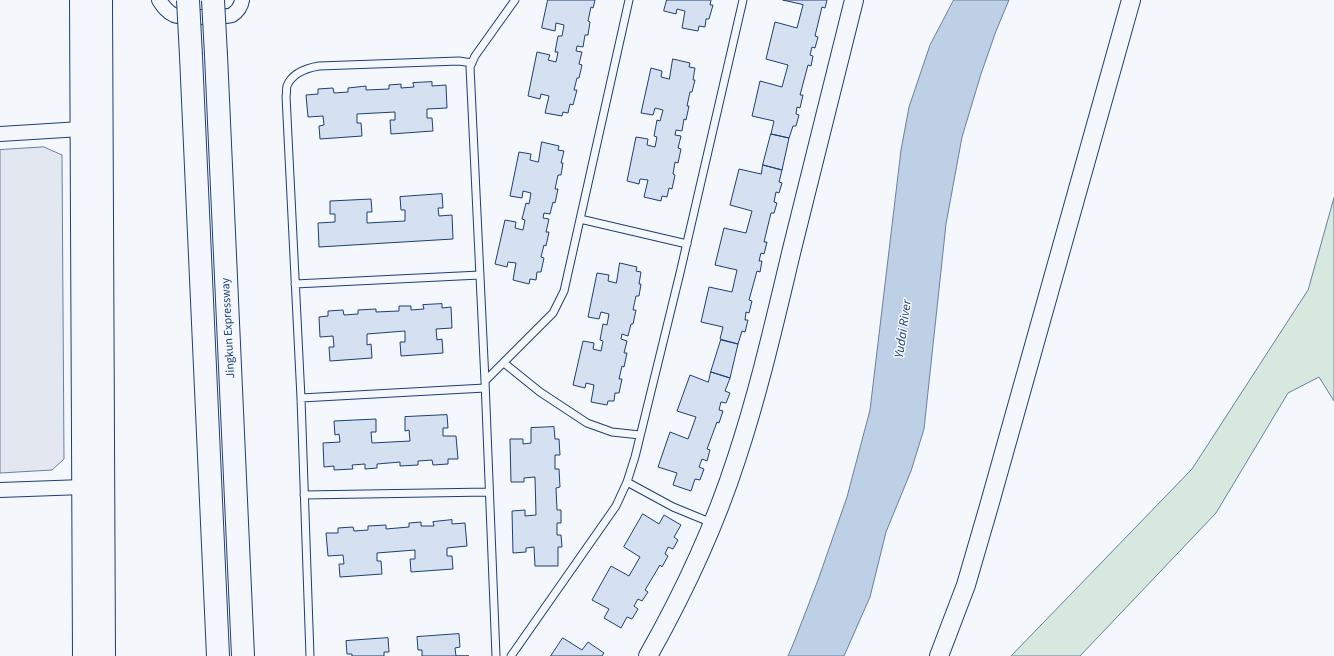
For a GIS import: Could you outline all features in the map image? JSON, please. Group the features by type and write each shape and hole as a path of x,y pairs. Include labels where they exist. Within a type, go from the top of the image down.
{"main road":[{"path":"81,0 84,656"},
{"path":"101,0 104,656"},
{"name":"Jingkun Expressway","path":"188,0 218,656"},
{"name":"Jingkun Expressway","path":"213,0 243,656"}],"street":[{"path":"159,0 170,13 180,17 231,16 239,10 242,5 242,0"},
{"path":"648,656 682,592 712,523 736,460 754,400 854,0"},
{"path":"939,656 966,585 1131,0"},
{"path":"0,134 81,130"},
{"path":"0,490 83,487"}],"lane":[{"path":"496,656 470,67 475,56 515,0"},
{"path":"301,398 485,384 553,313 564,291 629,0"},
{"path":"511,656 616,506 627,482 635,457 687,244 743,0"},
{"path":"310,656 301,398 286,96 288,86 293,78 301,72 319,66 459,61 472,63"},
{"path":"580,219 687,244"},
{"path":"296,284 480,275"},
{"path":"504,363 540,392 587,423 612,432 640,435"},
{"path":"627,482 673,507 712,523"},
{"path":"304,495 489,492"}],"shaded area":[{"path":"44,147 62,155 64,459 52,470 0,473 0,150"},
{"path":"1334,198 1334,401 1319,377 1288,393 1216,513 1080,656 1011,656 1192,469 1308,290"}],"water":[{"name":"Yudai River","path":"954,0 1009,0 981,74 962,137 946,224 924,429 911,471 886,532 870,597 844,656 788,656 818,580 847,497 870,410 901,150 909,107 930,45"}],"building":[{"path":"548,0 595,0 593,8 591,7 588,21 590,22 588,35 585,35 583,47 577,46 576,51 582,52 579,64 582,65 574,90 577,90 573,105 570,104 568,113 563,112 562,116 545,113 549,96 541,94 540,99 528,96 537,52 550,55 548,60 556,62 558,52 555,52 558,36 562,36 564,25 556,23 555,31 542,28"},
{"path":"667,0 711,0 710,5 713,5 709,19 706,19 705,27 699,26 698,31 682,28 685,11 677,9 676,14 664,11"},
{"path":"783,0 827,0 825,8 822,7 815,36 818,37 815,48 812,47 810,55 813,56 811,66 808,65 800,95 803,95 800,108 797,107 796,114 799,115 796,126 793,126 789,138 771,134 774,121 752,116 760,81 782,87 788,65 766,59 775,22 797,28 803,5"},
{"path":"673,59 690,63 689,67 695,68 693,80 695,80 692,92 690,92 687,106 689,106 686,120 684,119 682,131 676,130 675,135 681,136 678,148 681,149 678,163 675,162 673,174 675,175 672,189 669,188 667,197 662,196 661,201 644,197 648,180 640,179 639,184 627,181 636,137 648,139 647,145 655,147 657,137 654,136 657,120 660,121 663,110 655,108 653,115 641,113 651,68 662,71 661,77 669,79"},
{"path":"432,82 432,86 446,85 447,108 427,109 427,118 432,118 433,131 391,134 390,120 395,120 395,112 357,114 357,123 361,123 362,136 320,139 319,126 324,125 323,116 308,117 306,95 318,94 318,89 333,88 334,93 348,92 348,88 366,86 366,90 389,89 389,85 401,84 401,88 414,87 413,83"},
{"path":"771,134 789,138 782,170 763,165"},
{"path":"542,142 559,146 558,150 564,151 561,163 563,163 561,175 558,175 555,189 558,189 555,203 553,202 550,214 544,213 543,218 549,219 546,232 549,232 546,246 544,245 541,257 544,258 541,272 537,272 536,280 530,279 529,284 513,280 516,263 508,262 507,267 495,264 505,220 516,222 515,228 523,230 525,220 522,219 526,203 529,204 531,193 523,191 522,198 510,196 519,152 531,154 530,160 538,162"},
{"path":"763,165 782,170 779,182 782,183 779,193 776,192 774,202 777,203 774,213 771,213 764,242 767,242 764,254 761,253 759,261 762,261 760,272 757,271 749,300 752,301 749,313 746,312 745,320 748,320 745,332 742,331 738,344 720,339 723,327 701,322 709,287 732,292 737,270 715,265 724,228 746,233 752,211 730,205 739,169 761,174"},
{"path":"442,194 443,208 438,208 439,216 452,215 453,239 319,247 318,223 335,222 335,214 330,214 330,201 371,199 372,212 367,212 367,223 405,221 405,210 401,210 400,197"},
{"path":"620,263 637,267 636,271 641,272 639,284 641,284 639,296 636,296 633,310 636,310 633,324 631,324 628,336 622,334 621,339 627,341 624,353 627,353 624,367 622,366 619,379 622,379 619,393 615,393 614,401 608,401 607,405 591,402 594,385 586,383 585,388 573,385 583,341 594,343 593,349 601,351 603,341 600,340 603,324 607,325 609,314 601,312 599,319 588,317 597,273 609,275 608,281 616,283"},
{"path":"442,304 442,308 451,307 452,328 436,329 437,340 442,339 443,353 401,356 400,342 405,342 405,331 367,334 367,345 371,344 372,358 330,361 329,347 334,347 333,336 320,337 319,317 328,316 328,311 343,310 344,315 358,314 358,310 376,309 376,312 399,311 399,306 411,306 411,310 424,309 423,305"},
{"path":"721,340 738,344 730,378 711,372"},
{"path":"711,372 730,378 725,391 730,393 726,403 721,402 719,410 723,411 719,423 717,422 707,449 710,450 707,461 702,459 699,467 704,469 700,480 695,479 691,491 673,485 677,473 658,467 670,432 688,439 696,417 677,411 690,375 708,382"},
{"path":"447,415 448,428 443,428 443,436 456,436 458,459 448,459 448,464 433,465 432,460 418,461 418,465 400,466 400,462 377,464 377,468 365,469 365,464 352,465 353,469 334,470 334,466 324,467 323,443 340,442 339,434 335,435 334,421 376,419 376,432 371,432 372,443 410,441 409,430 405,431 405,417"},
{"path":"554,427 555,439 559,439 560,455 555,455 555,469 559,469 560,487 556,488 557,510 561,510 561,523 557,523 557,535 561,535 562,547 558,547 558,566 535,566 534,547 526,548 526,552 513,553 512,511 525,510 525,516 536,515 535,477 524,478 524,482 511,482 510,439 523,439 523,444 531,443 531,428"},
{"path":"643,514 659,524 664,515 681,525 674,537 678,540 673,549 668,547 665,554 668,556 662,567 660,565 645,590 648,592 642,601 638,599 634,606 638,609 632,619 627,617 621,628 604,618 609,609 592,600 611,566 629,576 640,557 624,547"},
{"path":"452,520 452,524 465,523 467,546 447,548 447,556 452,556 453,569 411,572 410,559 415,559 415,550 377,553 377,561 381,561 382,574 340,577 339,564 344,564 343,555 328,556 326,533 338,533 338,528 353,527 354,531 368,530 368,526 386,525 386,529 409,527 409,523 421,522 421,526 434,526 433,522"},
{"path":"459,634 460,647 455,648 456,656 422,656 422,650 418,650 417,637"},
{"path":"388,638 389,652 384,652 384,656 352,656 352,654 347,654 346,641"},
{"path":"563,638 582,650 588,642 604,653 602,656 551,656"}]}
